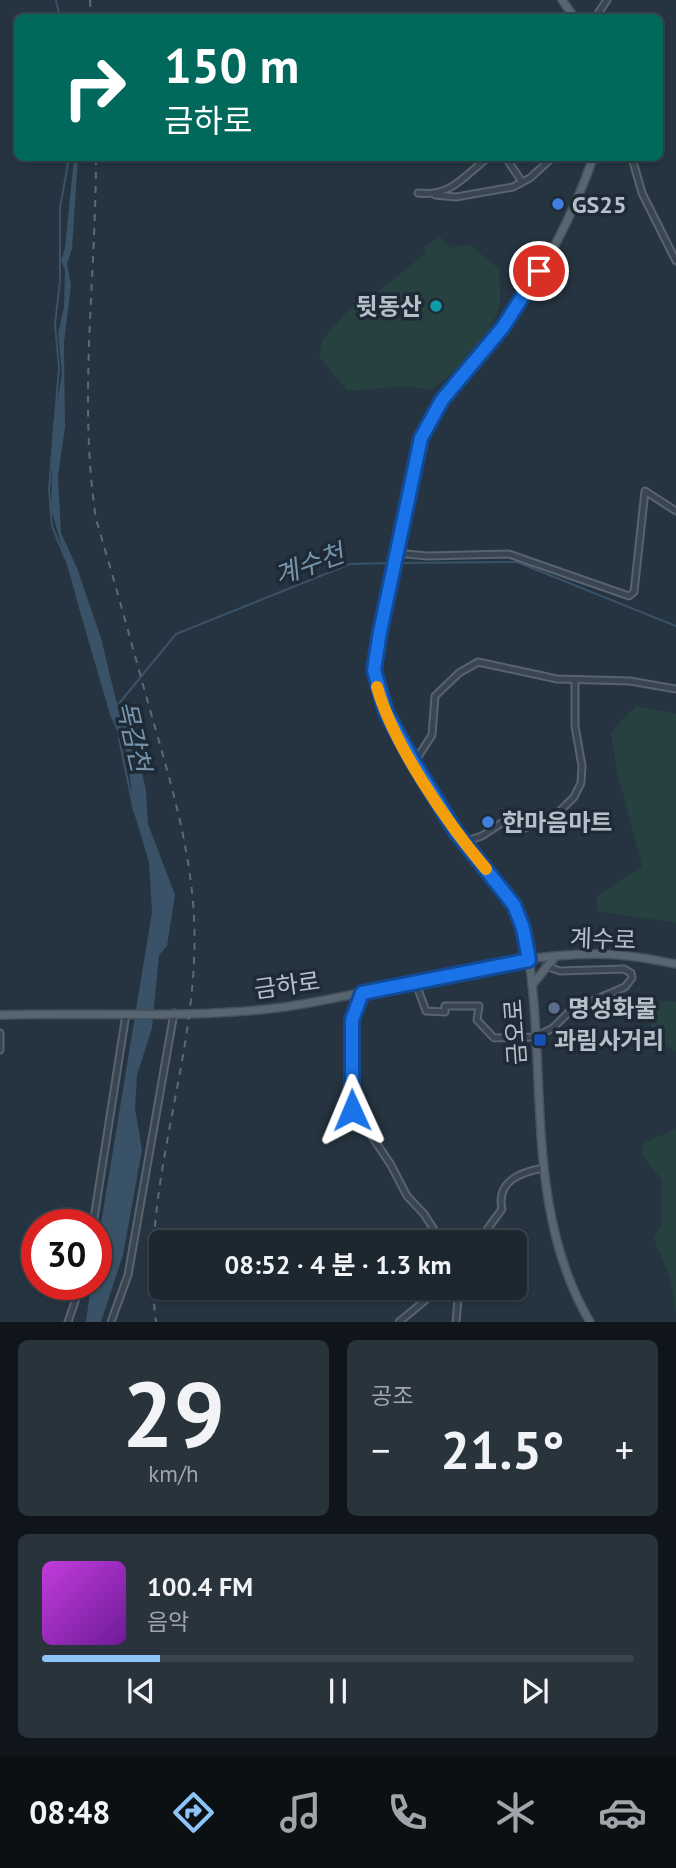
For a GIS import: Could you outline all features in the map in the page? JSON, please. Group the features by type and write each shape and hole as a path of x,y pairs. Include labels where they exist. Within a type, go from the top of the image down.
{"main road":[{"name":"금오로","path":"590,1322 566,1269 544,1168 529,960 523,928 514,905 463,842 414,763 386,712 374,670 418,449 430,421 450,389 521,302 572,210 592,161"},
{"name":"계수로","path":"529,960 612,955 676,964"},
{"path":"531,986 556,957"},
{"name":"금하로","path":"126,1013 222,1014 362,993 529,960"},
{"path":"0,1015 126,1013"}],"street":[{"path":"435,195 451,188 483,161"},
{"path":"508,161 522,182"},
{"path":"418,193 456,197 474,191 506,189 522,182 548,161"},
{"path":"633,161 646,201 676,261"},
{"path":"396,555 509,554 629,596 634,592 645,491 676,511"},
{"path":"414,763 432,735 435,696 468,667 483,662 546,677 630,681 676,689"},
{"path":"463,842 481,836 506,820 516,828 525,830 548,820 573,797 583,775 575,726 575,680"},
{"path":"415,981 426,1011 445,1012 445,1006 479,1006 477,1020 494,1038 535,1037 553,1028 571,1010 625,987 632,978 631,973 624,969 561,971 546,966"},
{"path":"362,993 352,1028 353,1127 369,1132 407,1196 434,1230"},
{"path":"95,1209 126,1013"},
{"path":"111,1322 123,1294 131,1262 174,1013"},
{"path":"0,1032 0,1050"},
{"path":"487,1230 502,1209 500,1194 507,1182 544,1168"},
{"path":"68,1322 76,1300"},
{"path":"399,1322 425,1300"},
{"path":"456,1322 458,1300"}],"green space":[{"path":"440,237 450,248 469,244 499,269 500,304 495,319 461,364 432,390 406,386 348,391 319,357 323,339 359,298 380,290 425,254 424,247"},
{"path":"636,706 676,714 676,923 598,911 596,897 642,866 617,771 611,732"},
{"path":"664,1001 676,1002 676,1051 663,1043 650,1022 648,1007"},
{"path":"676,1129 676,1312 670,1278 654,1239 661,1225 662,1180 641,1154 644,1143"}],"water":[{"name":"목감천","path":"74,161 78,161 72,249 67,264 71,285 64,343 65,427 58,476 61,533 77,568 101,638 116,700 133,735 146,790 148,824 175,895 167,946 159,955 152,1028 137,1075 135,1108 142,1150 123,1255 112,1288 112,1209 103,1209 152,912 149,862 133,809 128,755 110,715 51,509 53,425 62,374 58,334 64,307 65,270 61,261 65,248"},
{"name":"목감천","path":"89,1300 108,1300 101,1322 86,1322"}],"waterway":[{"name":"목감천","path":"56,0 59,14"},
{"name":"목감천","path":"65,558 52,526 49,490 59,368 55,324 60,281 60,208 68,161"},
{"name":"계수천","path":"395,563 517,562 676,626"},
{"name":"계수천","path":"117,706 176,634 350,564 390,563"},
{"name":"목감천","path":"76,594 103,686"},
{"name":"목감천","path":"119,738 134,811"}],"railway":[{"path":"90,0 91,14"},
{"path":"96,161 88,429 96,519 181,825 192,892 194,926 190,1006 154,1231 156,1322"}],"slow traffic":[{"path":"377,687 393,727 414,763 456,832 486,869"}],"place":[{"name":"GS25","path":"558,204"},
{"name":"뒷동산","path":"436,306"},
{"name":"한마음마트","path":"488,822"},
{"name":"명성화물","path":"554,1008"},
{"name":"과림사거리","path":"540,1040"}],"route":[{"path":"352,1110 352,1020 362,993 529,960 523,928 514,905 463,842 414,763 386,712 374,670 421,438 442,400 503,327 539,271"}]}
